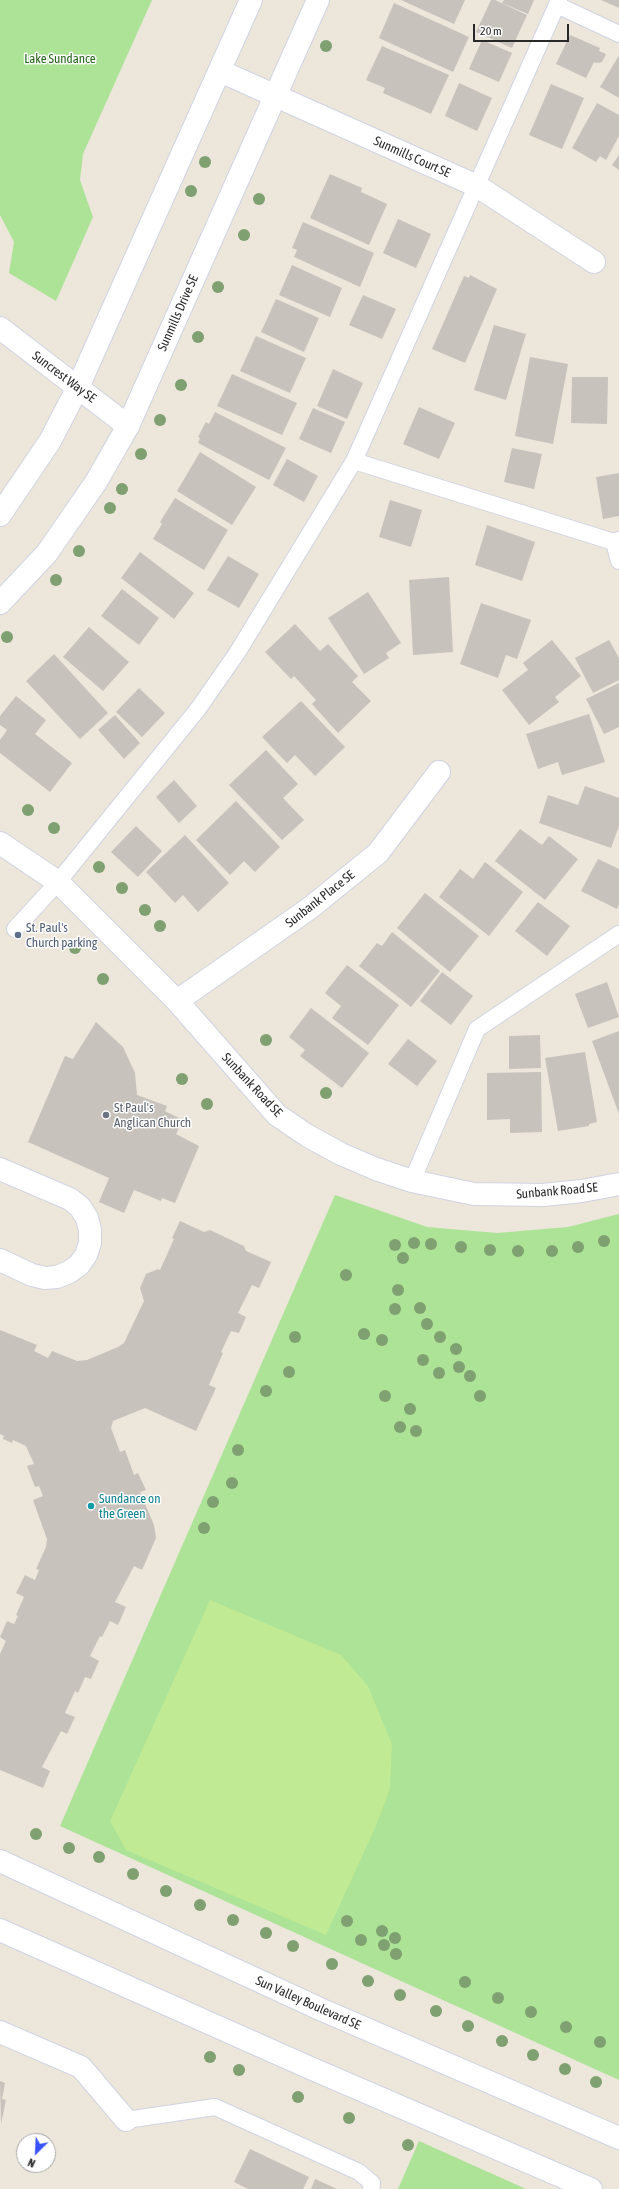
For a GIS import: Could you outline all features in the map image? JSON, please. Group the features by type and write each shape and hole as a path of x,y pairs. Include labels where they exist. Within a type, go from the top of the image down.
{"street":[{"path":"0,515 50,441 78,387 251,0"},
{"name":"Sunmills Drive SE","path":"0,603 47,552 96,482 128,426 318,0"},
{"name":"Sunmills Court SE","path":"220,71 477,186 594,262"},
{"name":"Suncrest Way SE","path":"0,328 128,426"},
{"name":"Sunbank Place SE","path":"177,1001 310,908 378,853 439,772"},
{"name":"Sunbank Road SE","path":"0,843 58,882 177,1001 277,1115 308,1136 341,1154 376,1169 412,1181 474,1194 505,1196 544,1195 582,1191 619,1184"},
{"path":"0,1169 70,1199 80,1207 87,1218 90,1230 90,1243 82,1260 69,1272 57,1277 45,1278 32,1275 0,1260"},
{"name":"Sun Valley Boulevard SE","path":"0,1861 320,2009 619,2138"},
{"path":"0,1930 308,2067 591,2189"},
{"path":"0,2032 81,2067 126,2120"}],"lane":[{"path":"15,929 58,882 198,709 237,653 354,461 558,3 619,34"},
{"path":"354,461 616,541 619,561"},
{"path":"412,1181 477,1029 619,934"},
{"path":"126,2120 215,2107 359,2172 372,2183 371,2189"}],"green space":[{"name":"Lake Sundance","path":"0,0 152,0 83,154 80,180 93,217 56,301 9,273 14,242 0,215"},
{"path":"335,1195 427,1227 497,1233 568,1227 619,1214 619,2080 60,1826"},
{"path":"210,1600 341,1655 368,1686 392,1744 390,1789 376,1826 326,1935 126,1850 110,1821"},
{"path":"419,2141 526,2189 398,2189"}],"building":[{"path":"401,0 465,0 454,24"},
{"path":"491,0 495,0 527,15 512,48 476,32"},
{"path":"504,0 534,0 528,14 502,3"},
{"path":"601,0 619,0 619,8"},
{"path":"394,3 469,37 453,72 379,38"},
{"path":"570,35 600,48 599,51 606,54 602,62 594,62 586,78 556,64"},
{"path":"482,40 512,53 499,82 469,69"},
{"path":"382,46 449,75 431,114 383,93 385,88 366,80"},
{"path":"619,57 619,98 600,87"},
{"path":"459,83 492,98 477,131 445,116"},
{"path":"551,84 584,98 562,149 529,135"},
{"path":"597,103 619,115 619,136 606,160 600,156 596,162 572,148"},
{"path":"619,155 619,170 612,165"},
{"path":"330,174 362,188 361,192 387,204 369,245 310,218"},
{"path":"398,219 431,234 416,268 383,253"},
{"path":"303,222 374,253 360,287 294,257 297,250 292,248"},
{"path":"292,265 342,288 330,317 279,295"},
{"path":"470,275 497,289 465,363 432,349 464,276 469,278"},
{"path":"363,295 396,309 382,339 349,325"},
{"path":"276,299 319,318 304,352 261,332"},
{"path":"494,325 526,334 506,400 474,390"},
{"path":"256,336 306,358 290,393 240,371"},
{"path":"530,357 568,364 553,444 515,436"},
{"path":"333,369 363,383 347,419 317,406"},
{"path":"232,374 297,403 282,435 217,406"},
{"path":"572,377 608,377 607,424 571,423"},
{"path":"419,407 455,423 439,459 403,444"},
{"path":"313,408 345,422 331,453 299,439"},
{"path":"215,412 286,448 269,480 198,443 200,438 198,437 206,422 209,424"},
{"path":"512,448 542,454 534,489 504,482"},
{"path":"200,452 256,487 232,525 177,491"},
{"path":"287,459 318,476 304,502 273,485"},
{"path":"619,473 619,516 603,519 596,477"},
{"path":"175,498 228,530 204,570 153,539 162,524 160,522"},
{"path":"390,500 422,510 411,547 379,537"},
{"path":"487,525 535,542 522,581 475,565"},
{"path":"140,552 194,593 174,619 121,578"},
{"path":"228,556 259,574 239,608 207,590"},
{"path":"449,577 453,652 413,655 409,580"},
{"path":"122,589 159,618 139,645 101,616"},
{"path":"368,592 401,643 386,653 389,658 364,674 328,618"},
{"path":"481,603 531,620 517,659 506,655 498,678 460,664"},
{"path":"295,624 320,651 328,644 358,676 352,682 371,701 338,733 312,704 316,700 294,676 291,679 265,652"},
{"path":"89,627 129,662 103,691 63,657"},
{"path":"552,640 581,676 555,697 559,702 529,725 502,690 528,670 523,663"},
{"path":"609,640 619,658 619,680 593,693 575,658"},
{"path":"54,654 108,713 80,739 26,681"},
{"path":"619,683 619,727 604,734 586,699"},
{"path":"139,688 165,713 142,737 116,712"},
{"path":"16,696 46,720 35,734 72,763 50,792 0,753 0,740 7,730 0,725 0,716"},
{"path":"301,701 345,747 315,776 295,755 287,763 262,737"},
{"path":"589,714 605,762 562,775 558,762 538,769 526,734"},
{"path":"115,715 140,743 124,759 98,730"},
{"path":"266,750 298,784 283,798 304,820 282,840 229,785"},
{"path":"174,780 197,806 179,823 156,797"},
{"path":"585,786 619,798 619,826 611,848 539,823 548,795 578,805"},
{"path":"236,801 280,847 255,872 244,861 230,875 196,840"},
{"path":"136,826 162,851 138,877 111,852"},
{"path":"520,829 542,845 549,836 578,859 545,900 495,861"},
{"path":"185,835 229,883 198,912 183,895 175,903 146,872"},
{"path":"598,859 619,869 619,904 617,909 581,891"},
{"path":"485,862 523,892 489,936 439,897 460,869 473,879"},
{"path":"425,893 479,936 450,972 397,928"},
{"path":"538,902 570,926 547,956 515,931"},
{"path":"392,932 440,971 411,1007 359,966 377,943 382,946"},
{"path":"347,965 399,1005 368,1045 332,1018 341,1006 325,993"},
{"path":"442,972 473,996 451,1025 420,1001"},
{"path":"607,982 619,1017 588,1028 575,994"},
{"path":"311,1008 369,1053 342,1088 300,1056 305,1050 289,1037"},
{"name":"St Paul's Anglican Church","path":"96,1022 123,1047 135,1073 137,1095 167,1106 165,1111 183,1120 176,1134 199,1146 175,1203 162,1198 161,1201 134,1190 124,1213 99,1202 109,1178 28,1142 65,1056 73,1059"},
{"path":"619,1031 619,1114 592,1041"},
{"path":"540,1035 541,1068 509,1069 509,1036"},
{"path":"408,1039 437,1061 417,1086 388,1064"},
{"path":"585,1052 597,1122 589,1124 589,1126 558,1131 545,1058"},
{"path":"541,1072 542,1132 510,1133 510,1119 487,1120 487,1073"},
{"name":"Sundance on the Green","path":"180,1221 204,1232 210,1230 244,1246 246,1251 271,1262 259,1288 252,1285 238,1313 246,1317 239,1333 231,1331 221,1352 223,1353 209,1385 216,1388 196,1431 145,1408 113,1421 111,1428 120,1452 125,1450 134,1475 138,1473 146,1490 140,1492 154,1525 156,1538 142,1570 134,1566 115,1602 126,1607 118,1625 110,1621 102,1637 100,1636 90,1656 99,1661 91,1679 85,1677 78,1693 75,1691 65,1713 75,1717 67,1734 61,1731 42,1767 50,1771 43,1788 0,1770 0,1654 6,1641 0,1637 7,1621 14,1624 18,1616 16,1615 24,1597 16,1593 25,1575 35,1580 39,1570 36,1569 46,1547 47,1539 33,1500 43,1496 39,1486 35,1487 27,1466 34,1464 26,1446 13,1440 12,1443 3,1439 4,1436 0,1434 0,1330 37,1345 34,1351 48,1358 52,1351 77,1361 87,1360 118,1347 124,1343 144,1301 140,1288 146,1274 158,1269 160,1270 174,1239 172,1238"},
{"path":"0,2081 5,2083 2,2099 6,2100 1,2124"},
{"path":"250,2149 309,2177 303,2189 248,2189 234,2182"},
{"path":"315,2179 337,2189 311,2189"}],"place":[{"name":"St. Paul's Church parking","path":"18,935"},
{"name":"St Paul's Anglican Church","path":"106,1115"},
{"name":"Sundance on the Green","path":"91,1506"}]}
